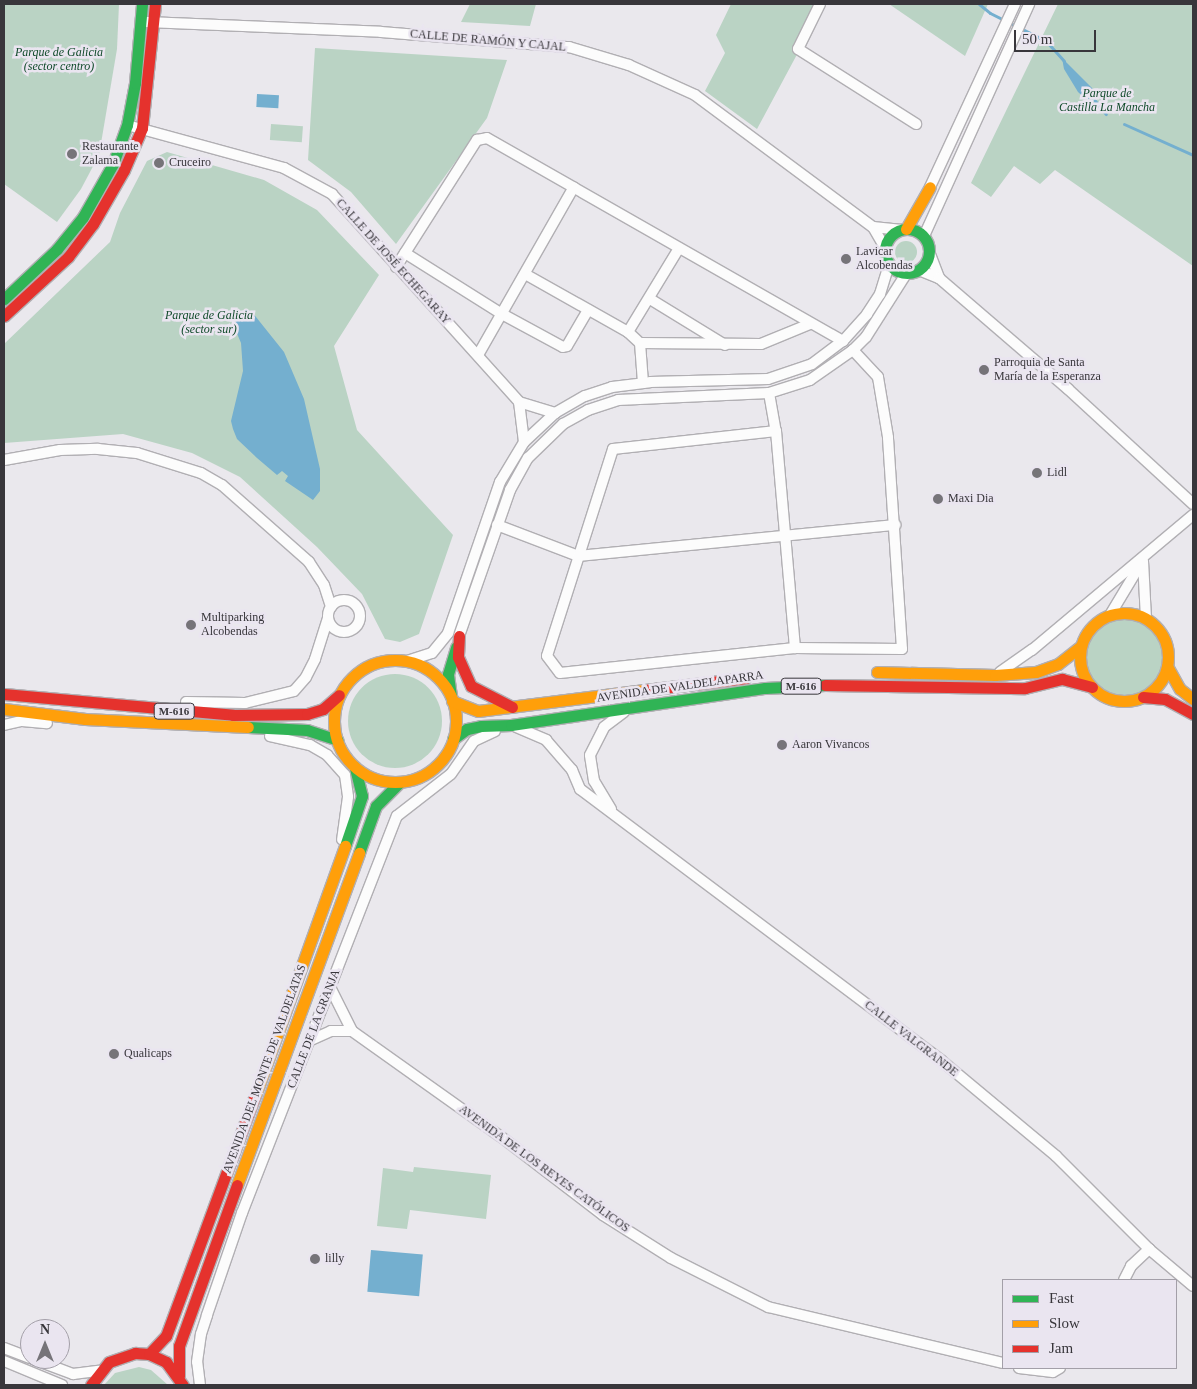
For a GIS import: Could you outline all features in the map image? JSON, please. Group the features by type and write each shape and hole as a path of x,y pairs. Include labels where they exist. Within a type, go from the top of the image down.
{"main road":[{"path":"4,299 57,249 83,217 113,164 127,125 142,4"},
{"path":"4,316 68,257 92,224 124,170 142,128 155,4"},
{"path":"903,229 924,236 930,254 919,270 906,274 888,264 885,248 890,237 903,229 930,187"},
{"path":"863,672 995,675 1036,672 1058,664 1081,646 1092,628 1110,615 1122,613 1146,619 1164,639 1167,666 1180,689 1193,699"},
{"path":"452,698 448,674 459,636"},
{"path":"459,636 458,657 471,686 512,707"},
{"path":"1081,646 1080,661 1092,687"},
{"name":"M-616","path":"4,694 62,701 234,715 307,714 322,709 339,696 351,679 367,666 387,660 407,661 425,668 440,680 452,698 456,725 453,739 445,755 433,769 417,778 400,782 369,776 356,767 337,740 334,718 339,696"},
{"path":"1143,696 1162,678 1167,666"},
{"name":"AVENIDA DE VALDELAPARRA","path":"452,698 478,711 678,684 835,672"},
{"name":"AVENIDA DE VALDELAPARRA","path":"453,739 468,729 511,725 765,688 829,685 1025,688 1062,679 1092,687"},
{"name":"M-616","path":"1092,687 1116,700 1143,696 1165,699 1193,714"},
{"name":"M-616","path":"4,709 85,719 307,730 337,740"},
{"name":"AVENIDA DEL MONTE DE VALDELATAS","path":"149,1354 166,1336 336,875 362,796 356,767"},
{"name":"AVENIDA DEL MONTE DE VALDELATAS","path":"181,1380 179,1346 209,1262 376,806 400,782"},
{"path":"91,1385 99,1371 121,1356 149,1354 166,1362 181,1380"}],"street":[{"path":"820,4 798,49 916,124"},
{"path":"930,187 1015,4"},
{"path":"924,236 1004,64 1029,4"},
{"name":"CALLE DE RAMÓN Y CAJAL","path":"141,22 391,33 569,47 629,65 696,95 873,227 885,248"},
{"name":"CALLE DE JOSÉ ECHEGARAY","path":"127,125 292,172 332,194 519,402"},
{"path":"396,267 481,138 487,138 810,324 843,341"},
{"path":"478,355 574,187"},
{"path":"873,227 903,229"},
{"path":"628,332 650,299 679,248"},
{"path":"406,252 502,314 563,347 567,346 588,310"},
{"path":"930,254 939,278"},
{"path":"407,661 432,653 448,633 496,490 524,442 555,413 598,391 643,383 768,379 812,364 843,341 880,294 888,264"},
{"path":"919,270 939,278 1068,389 1193,504"},
{"path":"525,274 628,332 640,343 727,346 761,344 810,324"},
{"path":"459,636 510,490 528,458 564,424 588,410 632,398 769,393 810,380 853,350 876,325 906,274"},
{"path":"650,299 727,346"},
{"path":"640,343 643,383"},
{"path":"776,431 613,449 547,656 560,673 795,648 902,649 888,437 878,377 853,350"},
{"path":"769,393 776,431 795,648"},
{"path":"524,442 519,402 555,413"},
{"path":"4,460 60,450 98,449 137,453 180,466 222,485 309,562 324,585 331,607 315,659 306,677 294,691 245,703 62,701"},
{"path":"995,675 1032,650 1143,560 1193,516"},
{"path":"497,525 578,556 785,538 895,525"},
{"path":"1110,615 1143,560"},
{"path":"1143,560 1146,619"},
{"path":"328,618 333,627 342,632 352,630 359,622 360,611 354,602 344,599 331,607"},
{"path":"612,812 594,781 590,755 604,727 631,708"},
{"path":"4,725 85,719"},
{"name":"CALLE VALGRANDE","path":"511,725 546,740 572,770 580,789 942,1061 1056,1156 1149,1249 1193,1286"},
{"name":"CALLE DE LA GRANJA","path":"200,1385 198,1362 200,1334 242,1213 397,816 451,774 474,741 511,725"},
{"path":"198,726 290,739 327,755 345,775 348,797 336,875"},
{"name":"AVENIDA DE LOS REYES CATÓLICOS","path":"330,987 352,1031 500,1136 603,1216 671,1258 768,1307 1002,1363"},
{"path":"311,1040 331,1031 352,1031"},
{"path":"209,1262 242,1213"},
{"path":"1124,1279 1131,1266 1149,1249"},
{"path":"4,1348 20,1354"},
{"path":"4,1361 62,1385"},
{"path":"60,1369 73,1374 99,1371"},
{"path":"1027,1369 1054,1372 1058,1369"}],"green space":[{"name":"Parque de Galicia (sector centro)","path":"4,4 119,4 117,49 99,155 81,189 57,222 4,184"},
{"path":"470,4 536,4 530,26 461,22"},
{"path":"731,4 824,4 757,129 705,91 725,53 716,35"},
{"path":"889,4 988,4 965,56"},
{"name":"Parque de Castilla La Mancha","path":"1058,4 1193,4 1193,266 1055,170 1040,184 1014,166 991,197 971,183"},
{"path":"315,48 507,60 487,118 396,244 351,192 308,160"},
{"path":"271,124 303,126 302,142 270,140"},
{"name":"Parque de Galicia (sector sur)","path":"167,152 264,180 317,210 379,275 334,346 357,430 453,535 419,634 400,642 385,639 362,594 317,547 240,477 192,453 123,434 4,443 4,344 110,242 120,213 147,161"},
{"path":"906,241 914,244 917,252 914,260 906,263 898,260 895,252 898,244"},
{"path":"1124,618 1139,621 1152,629 1160,642 1163,657 1160,672 1152,685 1139,693 1124,696 1109,693 1096,685 1088,672 1085,657 1088,642 1096,629 1109,621"},
{"path":"395,674 413,678 428,688 438,703 442,721 438,739 428,754 413,764 395,768 377,764 362,754 352,739 348,721 352,703 362,688 377,678"},
{"path":"414,1167 491,1175 486,1219 410,1210 407,1229 377,1226 383,1168 413,1172"},
{"path":"139,1367 151,1370 168,1385 104,1385 115,1373"}],"water":[{"path":"1062,58 1098,95 1094,98 1086,99 1078,92 1064,69"},
{"path":"257,94 279,95 278,108 256,107"},
{"path":"246,310 252,312 284,352 304,399 320,469 320,491 313,500 285,481 288,476 282,471 277,475 257,458 237,439 233,429 231,421 243,371 241,343 233,324"},
{"path":"371,1250 423,1255 419,1296 367,1292"}],"waterway":[{"path":"979,4 990,13 1046,41 1064,61"},
{"path":"1092,97 1106,114"},
{"path":"1124,124 1193,155"}],"traffic: fast":[{"path":"4,299 57,249 83,217 113,164 127,125 135,83 142,4"},
{"path":"911,229 923,235 928,242 929,251 928,260 923,267 916,272 903,273 895,270 888,263 885,247 888,239 895,232 911,229"},
{"path":"451,696 448,674 456,647"},
{"path":"453,739 467,729 481,726 511,725 765,688 825,685"},
{"path":"248,727 307,730 337,740"},
{"path":"345,846 362,796 355,767"},
{"path":"359,853 376,806 400,782"}],"traffic: slow":[{"path":"906,229 930,187"},
{"path":"1124,613 1141,617 1155,626 1164,640 1168,657 1164,674 1155,688 1141,697 1124,701 1107,697 1093,688 1084,674 1080,657 1084,640 1093,626 1107,617 1124,613"},
{"path":"877,672 995,675 1036,672 1058,664 1081,646"},
{"path":"395,660 407,661 418,665 438,678 451,698 455,709 456,721 455,733 451,744 438,764 418,777 407,781 395,782 383,781 372,777 352,764 339,744 335,733 334,721 335,709 339,698 352,678 372,665 383,661 395,660"},
{"path":"1167,666 1180,689 1193,699"},
{"path":"452,701 478,711 645,690"},
{"path":"4,709 85,719 248,727"},
{"path":"255,1096 345,846"},
{"path":"237,1185 359,853"}],"traffic: jam":[{"path":"4,316 68,257 93,224 124,170 142,128 155,4"},
{"path":"459,636 458,657 471,686 512,707"},
{"path":"645,690 745,678"},
{"path":"825,685 1025,688 1062,679 1092,687"},
{"path":"4,694 233,715 307,714 323,709 339,695"},
{"path":"1143,697 1165,699 1193,714"},
{"path":"149,1354 166,1336 255,1096"},
{"path":"179,1376 179,1346 237,1185"},
{"path":"91,1385 109,1362 135,1353 149,1354 166,1362 183,1385"}],"place":[{"name":"Restaurante Zalama","path":"72,154"},
{"name":"Cruceiro","path":"159,163"},
{"name":"Lavicar Alcobendas","path":"846,259"},
{"name":"Parroquia de Santa María de la Esperanza","path":"984,370"},
{"name":"Lidl","path":"1037,473"},
{"name":"Maxi Dia","path":"938,499"},
{"name":"Multiparking Alcobendas","path":"191,625"},
{"name":"Aaron Vivancos","path":"782,745"},
{"name":"Qualicaps","path":"114,1054"},
{"name":"lilly","path":"315,1259"}]}
